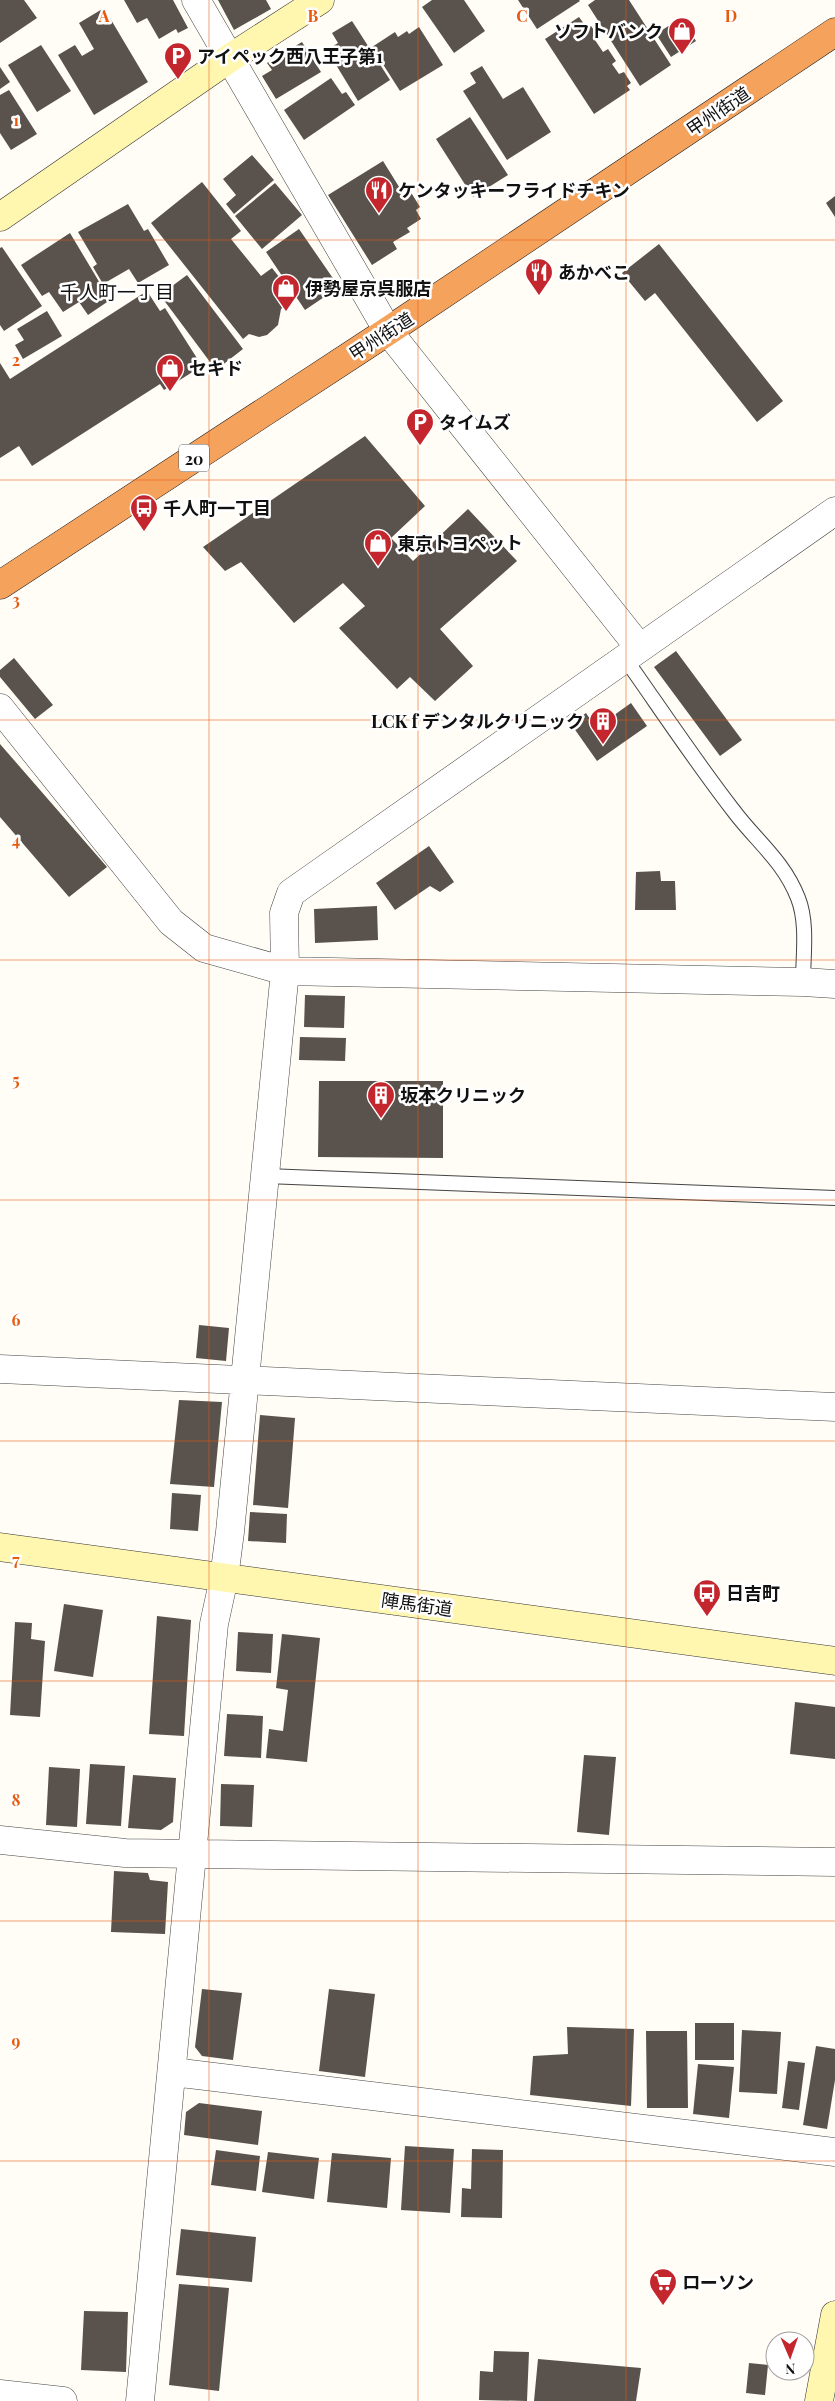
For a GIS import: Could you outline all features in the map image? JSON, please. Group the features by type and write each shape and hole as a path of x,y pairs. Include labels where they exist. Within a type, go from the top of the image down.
{"highway":[{"name":"甲州街道","path":"0,585 388,332 835,32"}],"main road":[{"path":"0,217 230,58 320,0"},
{"name":"陣馬街道","path":"0,1547 835,1661"},
{"path":"819,2401 835,2315"}],"street":[{"path":"196,0 388,332 632,652"},
{"path":"140,2401 173,2072 214,1624 224,1578 266,1176 285,971 284,913 291,893 835,511"},
{"path":"0,708 171,922 204,948 285,971 835,984"},
{"path":"0,1370 835,1407"},
{"path":"0,1840 126,1853 192,1853 226,1856 835,1862"},
{"path":"173,2072 835,2152"},
{"path":"0,2394 63,2401"}],"lane":[{"path":"632,652 734,812 766,846 788,875 799,900 803,925 803,982"},
{"path":"266,1176 835,1198"}],"building":[{"path":"0,0 24,0 37,18 0,43"},
{"path":"124,0 173,0 188,28 178,33 176,29 159,39 147,18 137,23"},
{"path":"218,0 266,0 271,9 234,30"},
{"path":"432,0 464,0 485,31 454,53 422,7"},
{"path":"518,0 579,0 580,1 537,29"},
{"path":"595,0 629,0 671,65 640,86 588,5"},
{"path":"104,8 148,82 94,115 58,55 75,45 82,56 94,49 79,23"},
{"path":"579,17 587,28 591,26 599,37 595,40 603,52 608,49 616,61 612,64 619,74 624,72 631,83 627,86 630,90 594,114 545,39"},
{"path":"681,18 696,41 671,57 656,34"},
{"path":"352,21 390,80 358,101 327,50 338,43 332,33"},
{"path":"419,27 443,65 400,91 372,47 395,32 398,37 407,31 409,34"},
{"path":"302,42 321,72 276,99 262,76 272,70 267,63"},
{"path":"41,45 71,91 37,112 8,65"},
{"path":"482,66 503,99 523,87 551,132 507,160 463,91 476,83 470,73"},
{"path":"0,67 10,82 0,89"},
{"path":"331,78 342,94 346,92 355,105 304,140 284,110"},
{"path":"9,90 37,134 11,150 0,133 0,95"},
{"path":"470,117 508,175 473,197 436,139"},
{"path":"252,155 274,180 234,214 226,204 236,195 223,179"},
{"name":"ケンタッキーフライドチキン","path":"383,161 401,190 407,186 420,207 416,210 421,219 407,228 410,232 393,242 397,249 372,265 328,195"},
{"path":"202,182 241,231 231,239 261,276 272,268 295,297 281,309 278,325 267,335 259,337 249,334 243,339 151,223"},
{"path":"275,183 302,215 262,249 235,216"},
{"path":"835,196 835,217 826,203"},
{"path":"128,204 144,231 148,229 169,265 138,283 129,269 103,284 93,267 97,264 78,232"},
{"path":"299,229 339,287 305,310 266,252"},
{"path":"70,233 110,300 88,315 79,302 63,312 49,292 42,296 21,265"},
{"path":"659,244 783,401 757,422 655,293 645,301 622,273"},
{"path":"2,247 42,306 4,331 0,325 0,248"},
{"path":"187,275 243,349 216,370 160,295"},
{"path":"147,291 160,311 165,308 202,366 164,390 160,384 32,466 19,446 0,458 0,363 10,379"},
{"path":"47,311 62,336 23,359 15,345 24,340 17,329"},
{"name":"東京トヨペット","path":"365,436 425,506 391,538 413,561 468,509 517,561 440,629 473,666 435,701 410,677 397,689 339,628 365,606 343,583 294,623 241,562 225,571 203,547"},
{"path":"676,651 742,740 720,756 654,667"},
{"path":"14,658 53,705 35,719 0,677 0,670"},
{"name":"LCK f デンタルクリニック","path":"631,703 647,726 597,761 571,724 586,713 596,728"},
{"path":"0,744 107,867 69,897 0,817"},
{"path":"429,846 454,882 440,892 430,886 395,910 376,883"},
{"path":"660,871 661,881 675,881 676,910 635,910 636,872"},
{"path":"377,906 378,940 315,943 314,909"},
{"path":"305,995 345,996 344,1028 304,1027"},
{"path":"300,1037 346,1038 345,1061 299,1060"},
{"name":"坂本クリニック","path":"319,1081 443,1081 443,1158 318,1157"},
{"path":"199,1325 229,1328 226,1361 196,1358"},
{"path":"179,1400 222,1402 214,1487 170,1484"},
{"path":"260,1415 295,1418 288,1508 253,1505"},
{"path":"172,1493 201,1495 198,1531 170,1529"},
{"path":"250,1512 287,1514 286,1543 248,1541"},
{"path":"64,1604 103,1610 93,1677 54,1671"},
{"path":"157,1616 191,1620 184,1736 149,1734"},
{"path":"15,1622 32,1623 31,1639 45,1641 40,1717 10,1715"},
{"path":"238,1632 273,1634 271,1673 236,1671"},
{"path":"282,1634 320,1638 307,1762 266,1758 269,1729 283,1731 288,1690 276,1688"},
{"path":"795,1702 835,1707 835,1759 790,1754"},
{"path":"227,1714 263,1716 261,1758 224,1756"},
{"path":"584,1755 616,1757 609,1835 577,1832"},
{"path":"90,1764 125,1766 121,1826 86,1824"},
{"path":"49,1767 80,1769 77,1827 46,1825"},
{"path":"133,1775 176,1778 173,1822 161,1830 128,1828"},
{"path":"221,1784 254,1785 252,1827 220,1826"},
{"path":"114,1871 148,1873 150,1880 168,1882 165,1934 111,1932"},
{"path":"202,1989 242,1993 233,2060 202,2056 195,2047"},
{"path":"329,1989 375,1994 365,2077 319,2071"},
{"path":"695,2023 734,2023 734,2060 695,2060"},
{"path":"567,2027 634,2029 631,2106 530,2095 533,2056 568,2054"},
{"path":"742,2030 781,2032 777,2094 739,2092"},
{"path":"646,2031 687,2031 688,2108 647,2108"},
{"path":"816,2046 835,2049 835,2080 827,2129 803,2125"},
{"path":"788,2061 805,2063 799,2110 782,2108"},
{"path":"698,2064 734,2067 729,2118 693,2114"},
{"path":"199,2103 262,2111 258,2145 184,2135 186,2112"},
{"path":"405,2146 454,2149 450,2213 401,2210"},
{"path":"472,2149 503,2150 502,2218 461,2217 462,2188 471,2189"},
{"path":"216,2150 260,2156 256,2191 211,2185"},
{"path":"268,2152 319,2158 314,2199 262,2192"},
{"path":"332,2153 391,2158 387,2208 327,2202"},
{"path":"181,2229 256,2237 252,2282 176,2275"},
{"path":"179,2284 229,2288 219,2391 169,2385"},
{"path":"84,2311 128,2312 126,2372 81,2370"},
{"path":"494,2351 529,2352 527,2401 479,2400 480,2371 493,2372"},
{"path":"538,2359 641,2368 636,2401 534,2401"},
{"path":"749,2363 765,2365 765,2395 746,2393"}],"place":[{"name":"ソフトバンク","path":"682,55"},
{"name":"アイペック西八王子第1","path":"178,80"},
{"name":"ケンタッキーフライドチキン","path":"379,214"},
{"name":"あかべこ","path":"539,296"},
{"name":"伊勢屋京呉服店","path":"286,312"},
{"name":"セキド","path":"170,392"},
{"name":"タイムズ","path":"420,446"},
{"name":"千人町一丁目","path":"144,532"},
{"name":"東京トヨペット","path":"378,567"},
{"name":"LCK f デンタルクリニック","path":"603,745"},
{"name":"坂本クリニック","path":"381,1119"},
{"name":"日吉町","path":"707,1617"},
{"name":"ローソン","path":"663,2306"}],"district":[{"name":"千人町一丁目","path":"117,291"}]}
